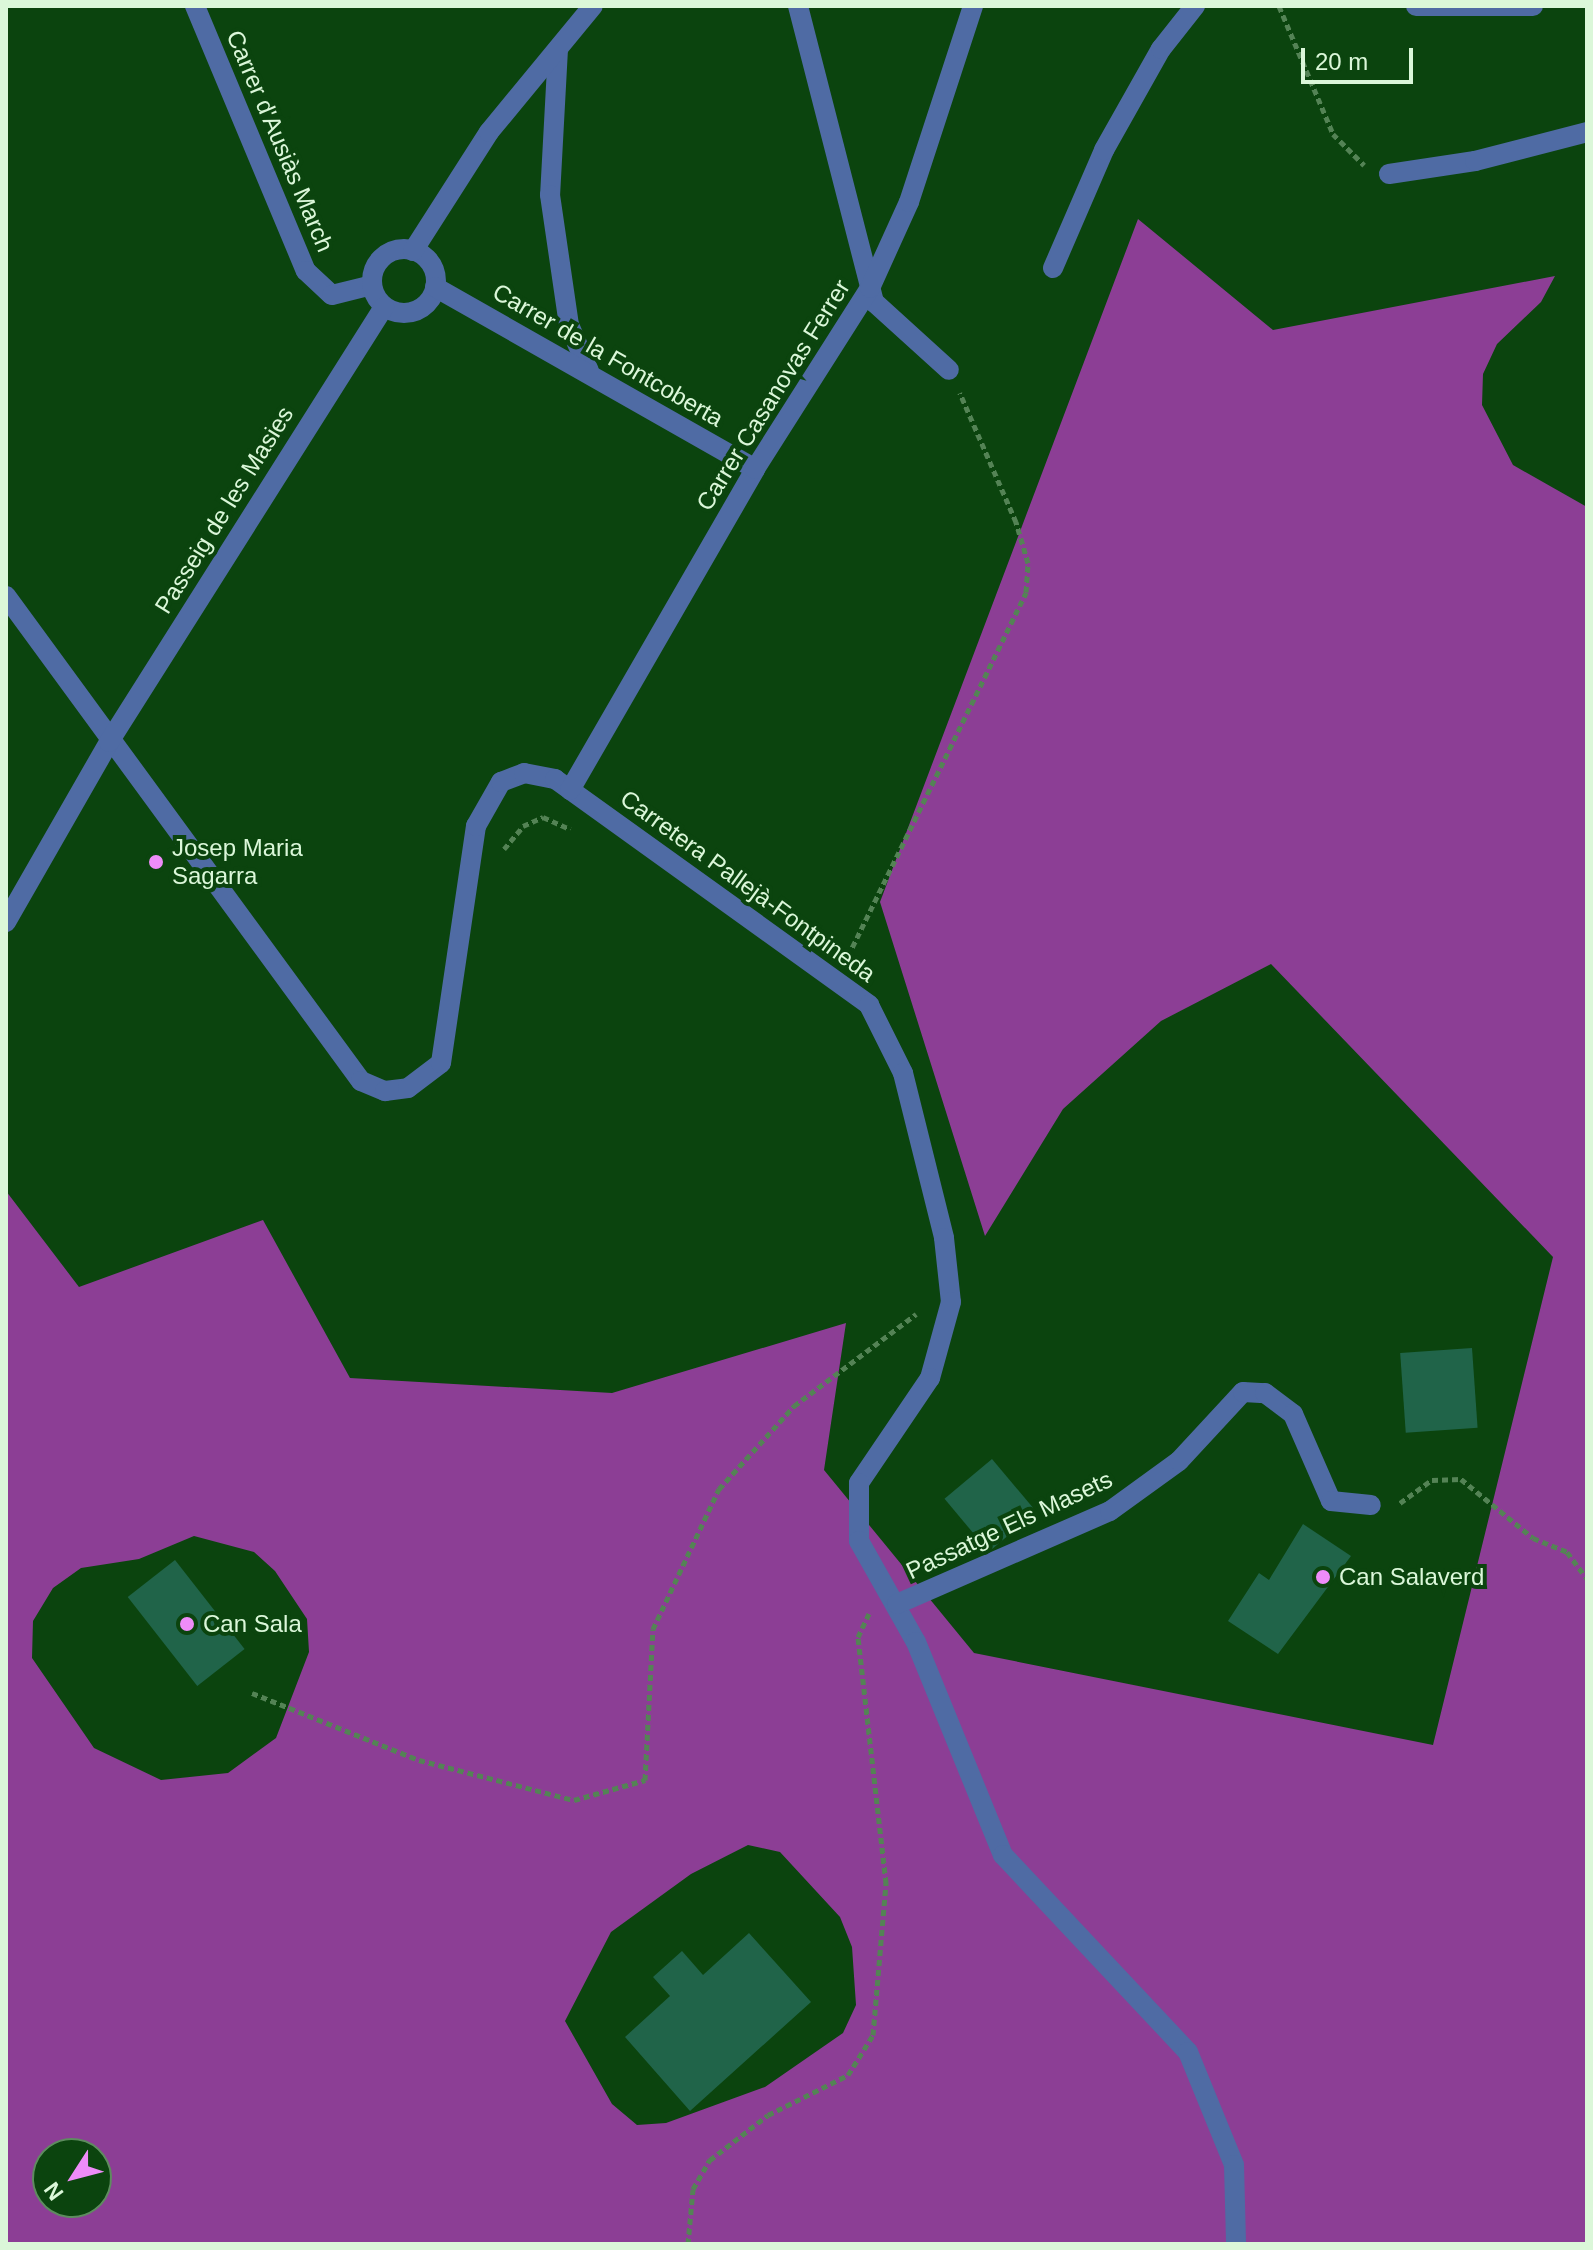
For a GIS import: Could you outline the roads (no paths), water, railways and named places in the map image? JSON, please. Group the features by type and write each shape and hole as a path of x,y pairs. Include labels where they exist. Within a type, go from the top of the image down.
{"street":[{"name":"Carrer d'Ausiàs March","path":"195,6 306,271 332,295 372,285"},
{"path":"413,251 433,269 435,287 415,311 384,307 372,285 383,257 413,251 489,132 593,6"},
{"path":"798,6 870,288 881,313 949,370"},
{"name":"Carrer Casanovas Ferrer","path":"570,790 755,469 870,288 909,202 973,6"},
{"path":"1053,268 1104,150 1161,49 1195,6"},
{"path":"1416,6 1533,6"},
{"path":"558,49 550,195 569,325 589,371"},
{"path":"1389,174 1587,132"},
{"name":"Carrer de la Fontcoberta","path":"435,287 589,371 755,469"},
{"name":"Passeig de les Masies","path":"6,922 109,742 384,307"},
{"path":"6,596 109,742"},
{"name":"Carretera Pallejà-Fontpineda","path":"109,742 347,1065 385,1091 428,1077 448,1044 476,826 486,800 501,782 524,773 570,790 835,977 869,1005 903,1073 951,1277 939,1358 855,1501 859,1541 897,1604 1003,1855 1188,2052 1234,2165 1236,2244"},
{"name":"Passatge Els Masets","path":"897,1604 1110,1511 1179,1461 1243,1392 1265,1393 1293,1414 1331,1501 1371,1505"}],"place":[{"name":"Josep Maria Sagarra","path":"156,862"},
{"name":"Can Salaverd","path":"1323,1577"},
{"name":"Can Sala","path":"187,1624"}]}
